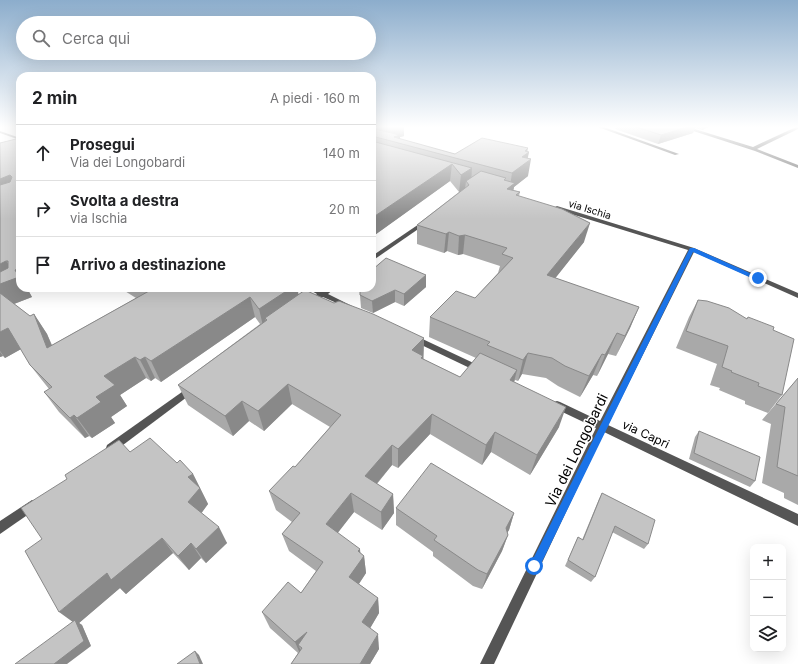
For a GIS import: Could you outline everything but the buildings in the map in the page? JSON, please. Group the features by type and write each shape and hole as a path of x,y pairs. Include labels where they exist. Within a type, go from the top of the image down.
{"street":[{"path":"773,157 798,167"},
{"name":"via Ischia","path":"547,205 692,249 798,296"},
{"path":"376,256 428,219"},
{"name":"Via dei Longobardi","path":"487,664 602,427 692,249"},
{"path":"318,292 358,311"},
{"path":"309,303 325,292"},
{"path":"408,335 488,372"},
{"path":"103,453 200,383"},
{"name":"via Capri","path":"545,400 798,520"},
{"path":"0,528 39,500"}],"route":[{"path":"534,566 692,249 758,278"}]}
